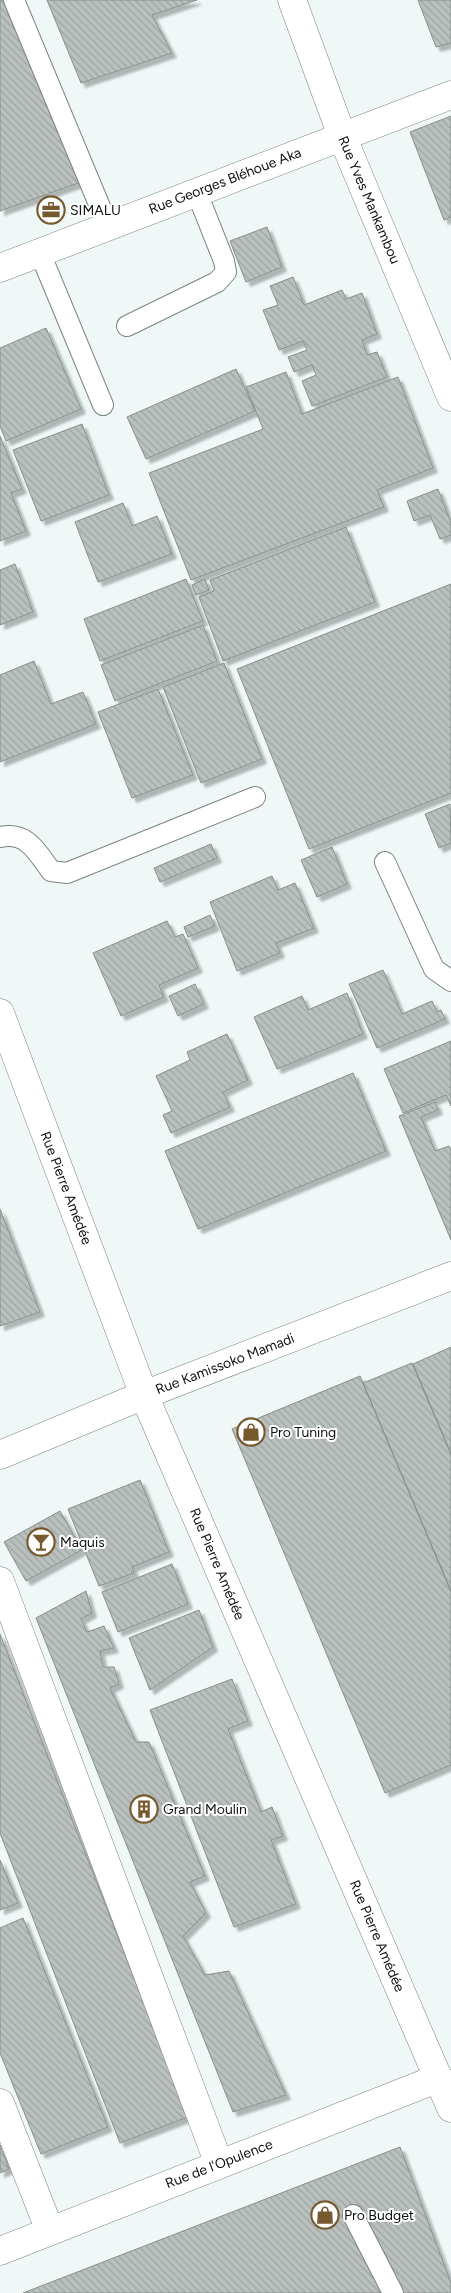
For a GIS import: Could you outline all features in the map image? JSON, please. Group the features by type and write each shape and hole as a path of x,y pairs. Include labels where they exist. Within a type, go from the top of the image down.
{"street":[{"name":"Rue Yves Mankambou","path":"292,0 342,136 451,398"},
{"name":"Rue Georges Bléhoue Aka","path":"0,268 451,95"},
{"name":"Rue Pierre Amédée","path":"0,1013 144,1395 451,2108"},
{"name":"Rue Kamissoko Mamadi","path":"0,1455 144,1395 451,1276"},
{"path":"0,1581 219,2164"},
{"name":"Rue de l'Opulence","path":"0,2250 439,2078"},
{"path":"0,2103 50,2231"}],"lane":[{"path":"14,0 108,226"},
{"path":"127,326 217,282 226,272 224,261 197,192"},
{"path":"40,253 104,405"},
{"path":"0,837 18,836 30,842 51,871 67,873 255,797"},
{"path":"385,862 434,969 451,981"},
{"path":"354,2215 393,2293"}],"building":[{"path":"0,0 6,0 87,180 0,211"},
{"path":"47,0 197,0 152,15 172,53 81,83"},
{"path":"418,0 451,0 451,43 436,47"},
{"path":"451,116 451,217 444,220 410,132"},
{"path":"267,227 282,267 246,282 230,241"},
{"path":"293,277 304,305 342,290 346,299 362,293 377,334 362,340 367,355 377,352 387,377 312,406 302,381 316,375 312,365 294,372 288,357 307,350 303,341 279,350 263,310 278,305 270,286"},
{"path":"46,328 81,409 6,441 0,426 0,348"},
{"path":"236,369 255,411 146,459 127,417"},
{"path":"286,372 302,414 398,377 433,468 377,490 384,507 191,580 149,473 263,429 246,387"},
{"path":"82,424 109,495 41,521 13,450"},
{"path":"0,436 22,489 11,493 26,531 0,541"},
{"path":"438,489 451,523 451,535 440,539 430,515 414,521 407,501"},
{"path":"123,503 132,526 157,516 172,554 98,582 75,522"},
{"path":"346,527 375,602 223,661 199,597 214,591 210,580"},
{"path":"15,564 33,612 0,625 0,570"},
{"path":"186,579 203,621 100,661 84,619"},
{"path":"205,579 209,590 196,595 192,585"},
{"path":"451,584 451,793 309,849 237,669"},
{"path":"203,625 217,661 115,701 101,665"},
{"path":"34,661 51,704 83,692 96,724 0,762 0,675"},
{"path":"224,663 262,759 201,783 163,687"},
{"path":"158,689 193,775 132,798 98,712"},
{"path":"450,804 451,843 439,848 425,814"},
{"path":"211,844 217,858 160,882 154,868"},
{"path":"332,847 347,884 317,897 301,860"},
{"path":"272,876 278,890 295,883 314,928 276,943 280,953 237,971 210,902"},
{"path":"210,915 215,926 188,937 184,927"},
{"path":"167,921 175,937 183,934 198,968 159,985 164,997 121,1016 93,953"},
{"path":"383,970 402,1014 432,1001 437,1012 441,1010 445,1019 377,1048 349,984"},
{"path":"195,984 204,1004 178,1016 169,996"},
{"path":"347,993 363,1034 277,1069 254,1017 302,996 308,1010"},
{"path":"227,1034 248,1080 223,1092 230,1107 171,1133 163,1115 172,1111 156,1076 190,1060 187,1052"},
{"path":"451,1041 451,1106 446,1095 403,1113 384,1069"},
{"path":"353,1073 386,1151 198,1229 165,1151"},
{"path":"435,1102 438,1110 421,1117 435,1151 449,1146 451,1150 451,1240 399,1116"},
{"path":"0,1209 40,1312 0,1326"},
{"path":"451,1347 451,1454 413,1364"},
{"path":"412,1363 451,1454 451,1591 363,1383"},
{"path":"360,1376 451,1592 451,1765 385,1793 232,1429"},
{"path":"140,1480 169,1552 132,1567 134,1573 99,1586 68,1509"},
{"path":"60,1511 82,1550 26,1581 4,1542"},
{"path":"172,1564 188,1604 118,1632 102,1592"},
{"name":"Grand Moulin","path":"86,1591 92,1613 81,1619 87,1632 104,1626 114,1648 100,1651 103,1667 114,1667 119,1684 110,1688 136,1742 149,1742 205,1876 190,1882 206,1913 183,1936 205,1975 229,1971 286,2095 233,2112 36,1618"},
{"path":"199,1610 213,1647 150,1690 129,1638"},
{"path":"0,1634 188,2117 120,2143 0,1833"},
{"path":"232,1679 248,1721 228,1729 261,1812 272,1807 283,1836 271,1840 296,1904 234,1927 150,1710"},
{"path":"0,1860 18,1903 0,1910"},
{"path":"23,1918 108,2127 41,2154 0,2053 0,1928"},
{"path":"0,2145 9,2169 0,2173"},
{"name":"Pro Budget","path":"400,2147 451,2283 451,2293 23,2293"}],"place":[{"name":"SIMALU","path":"51,210"},
{"name":"Pro Tuning","path":"251,1432"},
{"name":"Maquis","path":"41,1542"},
{"name":"Grand Moulin","path":"144,1809"},
{"name":"Pro Budget","path":"325,2215"}]}
